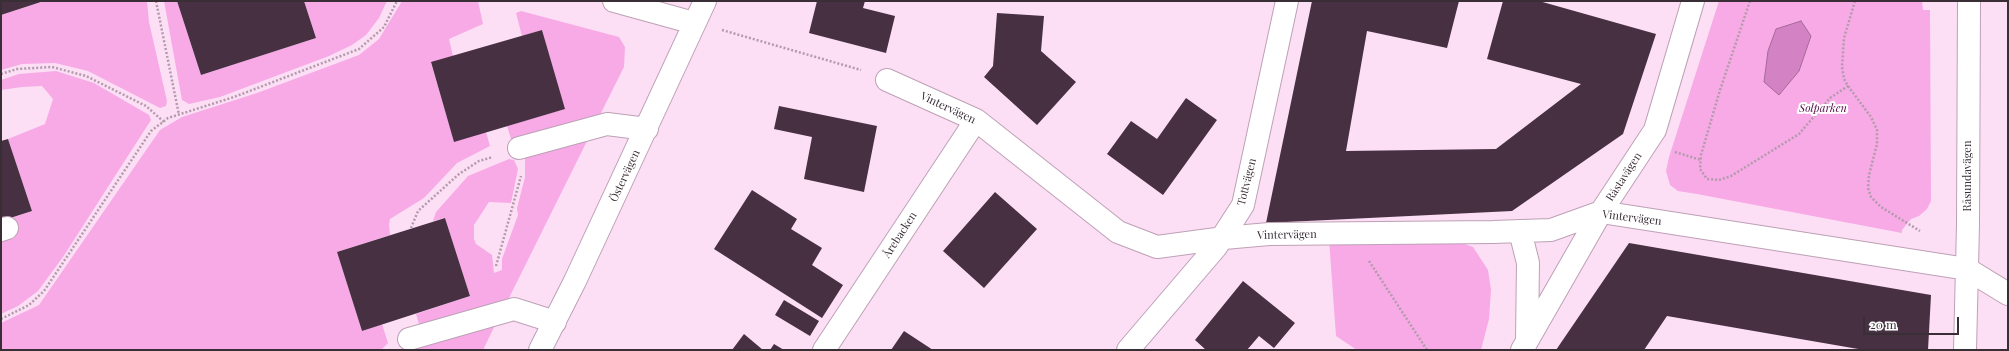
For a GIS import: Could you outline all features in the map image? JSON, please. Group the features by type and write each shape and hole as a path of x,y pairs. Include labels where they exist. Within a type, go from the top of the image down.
{"street":[{"path":"614,1 694,23"},
{"name":"Östervägen","path":"540,350 647,129 694,23 706,1"},
{"name":"Tottvägen","path":"1128,350 1224,238 1243,205 1287,1"},
{"name":"Råstavägen","path":"1524,345 1601,212 1655,130 1693,1"},
{"name":"Råsundavägen","path":"1965,350 1969,1"},
{"name":"Vintervägen","path":"888,80 976,120 1120,234 1157,247 1224,238 1269,234 1551,230 1601,212 1967,269 2008,294"},
{"name":"Årebacken","path":"824,350 976,120"},
{"path":"519,148 606,124 647,129"},
{"name":"Råstavägen","path":"1520,231 1528,263 1524,345"},
{"path":"409,339 514,308 554,322"}],"path":[{"path":"156,1 179,115"},
{"path":"1,319 29,306 44,291 151,131 164,122 179,115 234,97 359,49 384,27 397,1"},
{"path":"1750,1 1720,90 1701,160 1700,169 1707,179 1719,180 1731,176 1798,134 1830,98 1848,86"},
{"path":"1855,1 1844,38 1842,67 1844,79 1871,117 1877,130 1877,144 1868,188 1871,197 1881,207 1920,230"},
{"path":"694,23 867,72 888,80"},
{"path":"1,74 17,69 52,67 86,76 146,106 164,122"},
{"path":"411,228 418,211 459,174 479,161 519,148 521,176 496,266"},
{"path":"1674,152 1701,160"},
{"path":"1367,258 1427,350"}],"green space":[{"path":"45,1 147,1 149,22 167,101 166,106 160,108 88,71 55,63 22,64 1,70 1,15"},
{"path":"164,1 177,1 201,75 316,38 304,1 387,1 379,18 366,35 352,45 329,56 220,97 189,104 182,100"},
{"path":"402,1 478,1 483,24 449,39 453,56 431,63 454,141 486,132 490,146 457,163 424,198 390,219 390,235 337,252 362,331 382,324 388,343 381,350 1,350 1,323 39,305 160,130 182,117 257,93 359,55 379,39"},
{"name":"Solparken","path":"1719,1 1922,1 1923,10 1930,10 1931,201 1927,209 1919,216 1911,219 1902,230 1902,233 1678,191 1670,185 1666,171 1669,157"},
{"path":"521,11 619,37 625,47 624,67 600,115 512,142 507,126 564,109 542,30 522,36 516,13"},
{"path":"56,71 94,83 149,115 151,120 63,257 38,291 18,306 1,314 1,241 15,237 9,219 32,211 8,139 45,124 53,99 42,86 1,90 1,80 19,74"},
{"path":"591,133 507,302 419,324 416,314 470,296 445,218 433,221 436,212 468,176 509,159 514,160 518,169 511,203 489,202 474,225 474,239 476,244 492,255 494,273 502,270 502,259 518,215 517,208 525,177 525,155"},
{"path":"1443,236 1473,247 1488,270 1491,290 1489,319 1481,350 1357,350 1336,336 1329,239"},
{"path":"498,319 483,350 399,350"}],"shaded area":[{"path":"1801,21 1811,36 1799,71 1779,95 1764,82 1768,51 1776,29"}],"building":[{"path":"1,1 44,1 1,15"},
{"path":"177,1 304,1 316,38 201,75"},
{"path":"817,1 865,1 863,8 895,16 886,53 809,33"},
{"path":"1312,1 1459,1 1447,48 1367,31 1346,151 1496,149 1581,84 1487,59 1503,1 1539,1 1656,34 1623,134 1512,211 1266,223"},
{"path":"997,13 1044,16 1041,51 1076,82 1037,125 984,77 993,66"},
{"path":"542,30 565,109 454,142 431,62"},
{"path":"1186,98 1217,120 1163,195 1107,154 1131,121 1157,139"},
{"path":"779,106 877,126 864,192 804,179 812,137 774,129"},
{"path":"8,139 32,211 1,221 1,141"},
{"path":"752,190 797,219 791,229 822,248 812,265 843,285 822,318 714,249"},
{"path":"995,192 1037,229 984,288 943,251"},
{"path":"445,218 470,296 362,331 337,252"},
{"path":"1629,243 1931,295 1928,350 1864,350 1667,316 1644,350 1556,350"},
{"path":"1243,281 1295,323 1274,348 1259,336 1247,350 1206,350 1195,340"},
{"path":"784,300 819,321 810,336 775,315"},
{"path":"904,331 933,350 891,350"},
{"path":"744,334 763,350 732,350"},
{"path":"774,344 784,350 770,350"}]}
